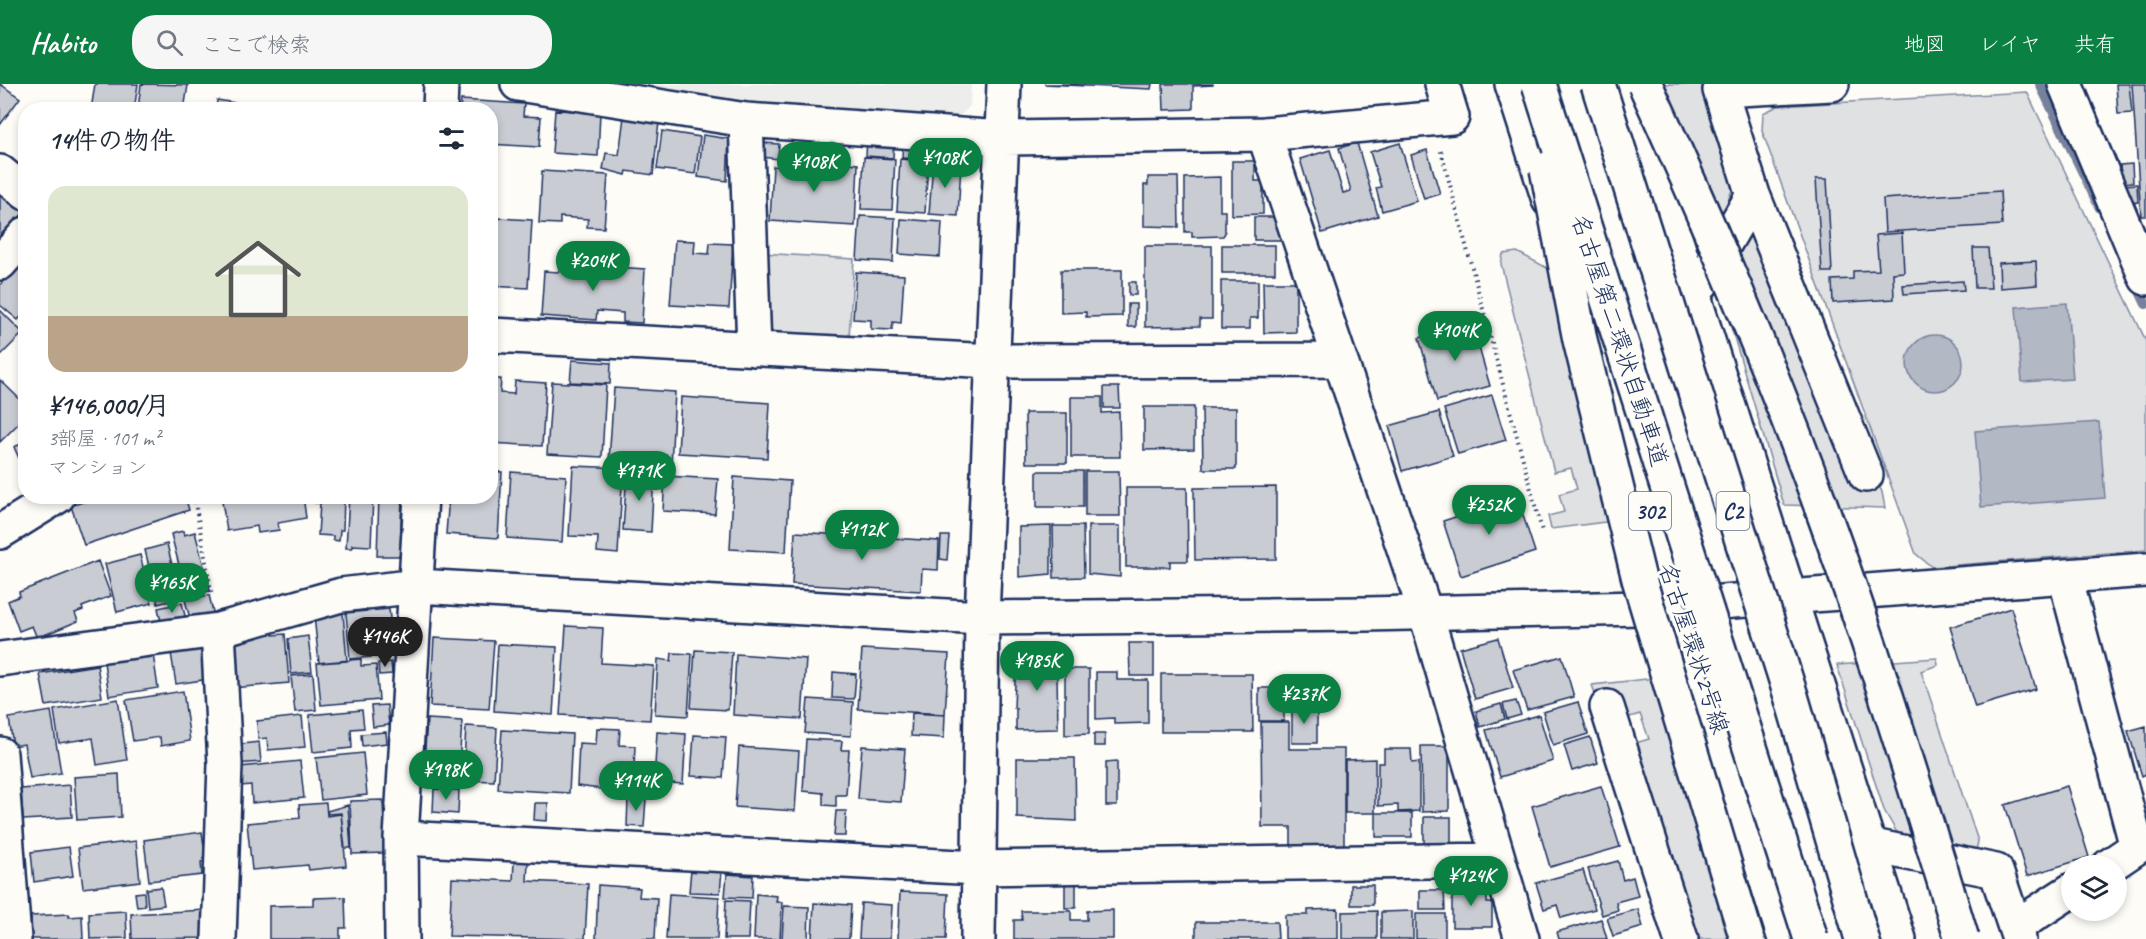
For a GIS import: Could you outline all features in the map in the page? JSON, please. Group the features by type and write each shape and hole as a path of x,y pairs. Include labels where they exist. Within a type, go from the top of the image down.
{"main road":[{"path":"440,102 441,84"},
{"path":"519,84 746,120 1002,138 1264,134 1452,117 1442,84"},
{"path":"978,939 982,618 1004,84"},
{"name":"名古屋環状2号線","path":"1512,84 1681,605 1785,939"},
{"path":"1530,84 1580,340 1639,579 1747,939"},
{"name":"名古屋第二環状自動車道","path":"1539,84 1811,939"},
{"name":"C2","path":"1599,84 1791,696 1862,939"},
{"path":"1626,84 1899,939"},
{"path":"1645,84 1752,328 1826,520 1920,803 1962,939"},
{"path":"1832,84 1719,87 1753,195 1866,475"},
{"path":"2065,84 2146,278"},
{"path":"746,120 754,349"},
{"path":"1264,134 1426,614 1522,939"},
{"path":"0,172 18,187"},
{"path":"1694,296 1753,195"},
{"path":"0,263 18,243"},
{"path":"498,335 993,361 1340,360"},
{"path":"0,532 45,504"},
{"path":"402,939 401,838 421,504"},
{"path":"0,658 218,630 341,595 417,586 982,618 1426,614 1681,605 2146,570"},
{"path":"2065,577 2141,844 2125,855"},
{"path":"218,630 225,764 219,939"},
{"path":"1607,707 1682,939"},
{"path":"0,754 14,939"},
{"path":"401,838 979,868 1497,860"},
{"path":"1868,845 1996,871 2017,933 2061,899"}],"path":[{"path":"1432,118 1542,531"},
{"path":"195,504 218,630"}],"shaded area":[{"path":"580,84 971,84 970,106 958,118 719,104"},
{"path":"1646,84 1705,84 1732,171 1732,190 1714,236 1706,244 1695,238"},
{"path":"2027,92 2146,341 2146,550 1932,567 1916,554 1762,131 1763,113 1778,106"},
{"path":"1751,236 1764,240 1882,492 1885,508 1784,505 1720,290 1740,241"},
{"path":"1517,252 1551,270 1636,518 1551,529 1548,516 1564,512 1559,494 1577,489 1571,468 1554,472 1501,264 1503,254"},
{"path":"761,253 854,259 849,337 770,333 763,323"},
{"path":"2067,303 2073,379 2022,382 2016,307"},
{"path":"1930,335 1940,335 1955,343 1961,352 1963,363 1961,374 1955,383 1940,391 1930,391 1919,386 1912,379 1907,368 1907,358 1912,347 1919,340"},
{"path":"2099,422 2105,498 1981,507 1975,431"},
{"path":"1937,658 1938,665 1921,671 1978,841 1976,852 1934,858 1896,831 1884,810 1837,665"},
{"path":"1683,675 1767,939 1689,939 1629,745 1649,739 1640,714 1620,720 1598,702 1592,685"}],"building":[{"path":"0,84 20,98 0,125"},
{"path":"95,84 138,84 135,102 92,102"},
{"path":"141,84 188,85 185,102 139,102"},
{"path":"1044,84 1152,84 1151,89"},
{"path":"1163,84 1213,85 1193,86 1193,109 1164,110"},
{"path":"2116,84 2129,84 2132,113 2118,114"},
{"path":"2132,84 2146,84 2146,216 2141,216"},
{"path":"461,100 492,102 461,102"},
{"path":"498,102 524,104 523,116 541,117 539,147 498,144"},
{"path":"555,110 600,112 598,156 552,153"},
{"path":"624,117 659,122 653,175 627,171 626,175 603,169 606,153 619,155"},
{"path":"662,131 700,137 695,174 657,169"},
{"path":"703,135 729,139 727,181 698,177"},
{"path":"867,139 894,140 893,158 866,156"},
{"path":"903,140 930,142 928,160 902,158"},
{"path":"763,143 779,144 778,159 762,157"},
{"path":"1357,143 1378,216 1322,233 1300,159 1330,150 1343,193 1351,191 1339,148"},
{"path":"1400,143 1417,201 1382,211 1376,188 1381,187 1370,152"},
{"path":"1427,150 1440,194 1424,199 1411,155"},
{"path":"864,157 895,159 892,210 861,209"},
{"path":"783,159 823,161 822,170 839,171 839,162 858,164 855,226 770,221 773,166 782,167"},
{"path":"900,159 928,161 925,213 897,211"},
{"path":"1232,161 1255,161 1255,181 1263,181 1263,214 1232,215"},
{"path":"933,162 961,164 958,216 929,214"},
{"path":"2132,164 2133,182 2121,183 2120,165"},
{"path":"542,171 608,175 604,228 587,227 588,219 560,217 560,224 539,223"},
{"path":"1148,177 1178,177 1179,227 1144,226 1144,185 1148,185"},
{"path":"1220,177 1220,211 1225,211 1225,233 1223,236 1192,237 1192,232 1185,232 1185,178"},
{"path":"1816,179 1827,179 1832,272 1822,272"},
{"path":"2137,184 2138,202 2125,204 2124,185"},
{"path":"0,189 18,203 18,219 0,243"},
{"path":"2000,191 2002,225 1885,232 1883,199"},
{"path":"860,216 895,218 893,262 857,260"},
{"path":"1254,217 1275,217 1282,240 1254,240"},
{"path":"498,218 532,220 528,288 498,286"},
{"path":"901,219 942,222 940,257 899,254"},
{"path":"1902,233 1904,272 1893,273 1894,299 1833,303 1832,280 1853,279 1853,271 1879,270 1876,235"},
{"path":"675,240 695,241 694,253 709,254 710,243 733,244 729,308 670,305"},
{"path":"1222,245 1275,245 1275,273 1222,273"},
{"path":"1145,246 1212,246 1212,319 1200,319 1200,326 1145,327"},
{"path":"1973,248 1988,248 1991,288 1975,288"},
{"path":"2036,261 2037,285 2000,288 1999,263"},
{"path":"18,263 18,320 0,305 0,285"},
{"path":"559,263 645,269 642,323 623,322 623,313 597,311 596,320 541,316 544,271 559,272"},
{"path":"1061,270 1122,270 1122,316 1086,317 1086,312 1061,313"},
{"path":"856,272 904,275 901,323 893,322 892,330 871,329 871,320 853,319"},
{"path":"1221,281 1258,281 1258,318 1250,318 1250,329 1221,329"},
{"path":"1963,281 1964,290 1904,294 1903,285"},
{"path":"1129,282 1136,282 1136,295 1129,295"},
{"path":"1263,282 1296,282 1296,332 1264,333"},
{"path":"1128,304 1136,304 1136,327 1128,327"},
{"path":"0,310 18,328 18,338 0,356"},
{"path":"1472,323 1490,386 1437,401 1419,338"},
{"path":"572,360 611,363 610,384 570,382"},
{"path":"498,379 501,379 500,393 514,394 515,381 546,383 542,446 498,443"},
{"path":"0,380 18,397 18,424 0,442"},
{"path":"552,382 606,385 602,457 547,454"},
{"path":"1104,387 1119,387 1120,408 1104,408"},
{"path":"614,388 675,392 671,465 609,461"},
{"path":"1492,395 1506,440 1458,454 1444,409"},
{"path":"681,397 770,403 767,458 678,453"},
{"path":"1071,397 1102,397 1102,413 1119,412 1120,457 1071,457"},
{"path":"1144,407 1194,407 1194,449 1144,450"},
{"path":"1202,408 1236,408 1236,469 1203,469"},
{"path":"1439,412 1453,456 1402,471 1389,426"},
{"path":"1025,413 1067,413 1067,463 1026,463"},
{"path":"573,466 623,468 618,554 597,552 598,537 569,536"},
{"path":"1037,471 1083,471 1083,507 1037,507"},
{"path":"1085,471 1119,471 1120,516 1085,516"},
{"path":"498,472 502,472 498,538 446,534 448,504 498,504"},
{"path":"511,472 566,476 562,542 507,538"},
{"path":"627,472 654,474 651,532 623,530"},
{"path":"665,476 718,479 715,514 663,511"},
{"path":"734,477 790,481 786,552 730,549"},
{"path":"1276,487 1276,559 1195,560 1194,488"},
{"path":"1126,488 1187,488 1188,561 1170,561 1170,567 1126,567"},
{"path":"1517,497 1535,552 1461,576 1443,521"},
{"path":"77,504 187,504 189,510 84,545 71,506"},
{"path":"222,504 304,504 306,518 278,523 279,530 258,533 257,526 227,531"},
{"path":"320,504 344,504 343,530 340,530 339,541 333,540 333,536 318,535"},
{"path":"349,504 373,504 371,546 352,545 352,548 346,548"},
{"path":"379,504 402,504 400,556 377,556"},
{"path":"1051,526 1051,574 1019,577 1019,527"},
{"path":"1053,526 1083,526 1084,577 1054,578"},
{"path":"1088,526 1120,526 1120,577 1088,574"},
{"path":"183,531 184,535 195,532 210,591 187,596 171,534"},
{"path":"795,532 939,541 938,570 922,569 921,591 792,584"},
{"path":"941,536 949,536 947,560 940,559"},
{"path":"167,544 180,598 158,604 145,550"},
{"path":"140,555 152,603 117,612 105,564"},
{"path":"98,561 111,596 82,607 83,610 75,613 78,621 37,638 32,626 19,631 8,601 20,596 19,592"},
{"path":"209,595 214,616 191,622 185,600"},
{"path":"182,603 186,620 162,626 158,608"},
{"path":"2011,608 2036,689 1975,707 1950,627"},
{"path":"389,609 394,655 350,659 346,613"},
{"path":"343,613 347,661 319,663 314,616"},
{"path":"566,626 603,628 601,663 654,666 650,720 560,715"},
{"path":"273,631 273,635 285,634 289,683 233,688 228,639"},
{"path":"308,636 312,672 291,674 288,639"},
{"path":"434,638 494,641 489,709 430,706"},
{"path":"1498,638 1513,688 1475,699 1460,648"},
{"path":"1129,643 1154,643 1154,676 1130,676"},
{"path":"498,644 557,647 553,715 494,711"},
{"path":"204,648 209,679 176,684 171,653"},
{"path":"862,649 949,654 945,714 858,709"},
{"path":"695,650 732,652 728,710 691,708"},
{"path":"672,653 692,654 688,716 655,714 658,659 671,661"},
{"path":"153,654 158,688 109,696 104,662"},
{"path":"736,654 806,659 802,719 733,715"},
{"path":"1025,655 1061,655 1062,675 1057,675 1058,729 1016,730 1016,708 1014,708 1016,658 1025,658"},
{"path":"1562,656 1574,697 1527,710 1513,670"},
{"path":"361,659 361,666 376,665 379,700 321,705 317,663"},
{"path":"391,662 392,674 379,675 378,663"},
{"path":"97,665 102,697 46,706 40,674"},
{"path":"1065,669 1089,669 1089,734 1065,735"},
{"path":"833,672 856,674 854,699 832,698"},
{"path":"1096,672 1117,672 1117,680 1148,680 1148,723 1114,724 1114,718 1096,719"},
{"path":"313,674 316,710 295,712 291,676"},
{"path":"1161,674 1252,674 1253,732 1161,732"},
{"path":"1259,688 1284,688 1284,721 1259,721"},
{"path":"183,691 190,741 161,746 160,737 133,741 126,700"},
{"path":"1294,691 1316,691 1316,703 1294,703"},
{"path":"118,699 127,760 97,765 93,738 59,743 54,710"},
{"path":"808,699 853,702 851,736 805,733"},
{"path":"1516,701 1521,715 1507,719 1503,704"},
{"path":"1578,702 1588,734 1553,745 1543,712"},
{"path":"1501,704 1505,719 1480,727 1476,711"},
{"path":"387,705 389,725 373,727 371,706"},
{"path":"1292,707 1317,707 1317,743 1292,743"},
{"path":"362,710 364,728 351,729 352,748 313,752 309,715"},
{"path":"51,711 61,773 30,778 24,744 13,746 9,718"},
{"path":"912,713 945,715 944,738 911,736"},
{"path":"1539,715 1553,761 1500,777 1486,730"},
{"path":"302,716 305,747 268,750 267,738 258,739 257,721"},
{"path":"427,719 462,721 458,781 423,778"},
{"path":"1261,722 1289,722 1289,749 1344,749 1344,845 1291,846 1291,827 1262,827"},
{"path":"466,726 497,728 494,781 463,780"},
{"path":"2146,726 2146,774 2142,776 2128,731"},
{"path":"597,728 620,729 619,745 635,746 633,789 616,788 616,791 577,786 579,743 596,744"},
{"path":"502,730 572,734 569,793 498,789"},
{"path":"386,732 387,743 362,746 361,734"},
{"path":"657,732 686,734 683,784 654,782"},
{"path":"1094,734 1105,734 1105,746 1094,746"},
{"path":"694,735 726,737 723,778 691,776"},
{"path":"1590,737 1598,763 1572,771 1564,745"},
{"path":"806,739 842,741 841,750 849,750 846,795 836,795 836,806 823,805 823,793 803,791"},
{"path":"259,742 261,762 235,764 233,745"},
{"path":"862,746 905,749 901,802 858,799"},
{"path":"1421,746 1449,746 1449,811 1422,812"},
{"path":"739,747 799,751 795,811 735,807"},
{"path":"1384,749 1411,749 1412,763 1419,762 1419,811 1398,812 1398,805 1378,806 1378,763 1384,763"},
{"path":"363,753 367,795 321,800 316,758"},
{"path":"1017,758 1075,758 1076,821 1017,818"},
{"path":"1375,759 1375,813 1345,813 1345,760"},
{"path":"300,761 304,798 252,803 251,785 241,786 239,767"},
{"path":"1117,761 1117,806 1106,806 1106,762"},
{"path":"119,774 121,817 77,820 74,777"},
{"path":"70,785 72,817 23,820 21,789"},
{"path":"1601,786 1620,847 1550,867 1532,806"},
{"path":"2067,786 2088,855 2061,855 2061,866 2027,876 2005,805"},
{"path":"434,789 459,790 458,814 433,812"},
{"path":"628,798 646,798 644,827 627,826"},
{"path":"383,800 385,853 352,854 350,801"},
{"path":"326,803 327,816 341,814 346,866 309,870 308,865 252,870 247,823 300,818 299,805"},
{"path":"535,803 548,803 547,821 534,820"},
{"path":"348,805 351,848 345,848 341,813 328,814 327,811"},
{"path":"836,811 846,811 845,836 834,836"},
{"path":"1376,813 1412,813 1412,837 1376,837"},
{"path":"1424,817 1451,817 1451,844 1424,844"},
{"path":"202,832 206,861 201,862 202,875 149,881 144,840"},
{"path":"136,841 140,881 83,888 78,848"},
{"path":"69,847 73,876 34,882 31,852"},
{"path":"514,861 528,862 527,881 588,884 585,939 449,936 452,878 513,881"},
{"path":"1618,861 1623,880 1633,877 1638,896 1616,902 1618,910 1602,915 1588,869"},
{"path":"691,869 722,870 720,893 689,892"},
{"path":"1583,870 1595,909 1561,918 1557,905 1544,909 1536,883"},
{"path":"727,874 753,876 752,898 725,897"},
{"path":"1065,882 1076,882 1076,908 1065,908"},
{"path":"1452,883 1474,883 1474,888 1487,888 1487,903 1492,903 1492,927 1452,927"},
{"path":"598,885 640,888 639,897 657,898 655,939 596,939"},
{"path":"1351,885 1373,885 1373,905 1351,905"},
{"path":"161,887 164,905 148,907 146,889"},
{"path":"1420,890 1444,890 1445,910 1420,910"},
{"path":"144,892 145,906 137,907 135,893"},
{"path":"900,892 948,894 946,939 898,939"},
{"path":"669,894 719,897 717,939 666,939"},
{"path":"756,894 777,896 776,902 782,902 780,939 754,939"},
{"path":"345,897 346,928 340,928 340,939 269,939 269,906 313,905 313,898"},
{"path":"726,900 750,901 748,939 724,939"},
{"path":"814,903 851,905 849,939 812,939"},
{"path":"861,903 892,905 890,939 859,939"},
{"path":"784,906 809,907 808,939 782,939"},
{"path":"1338,909 1338,939 1285,939 1285,915 1308,915 1308,910"},
{"path":"1638,909 1643,927 1613,936 1607,918"},
{"path":"206,910 208,938 132,939 131,914"},
{"path":"1113,910 1113,939 1014,939 1014,920 1022,920 1021,911 1071,911 1071,920 1087,920 1087,911"},
{"path":"126,911 127,938 90,939 89,913"},
{"path":"1377,911 1377,939 1342,939 1342,912"},
{"path":"1413,911 1413,939 1381,939 1381,912"},
{"path":"69,914 69,917 82,916 83,939 32,939 31,916"},
{"path":"1416,914 1445,914 1445,939 1416,939"},
{"path":"1601,919 1607,939 1559,939 1557,932"},
{"path":"1196,922 1277,922 1278,939 1196,939"}],"waterway":[{"path":"2040,84 2100,208"},
{"path":"2135,281 2146,304"}]}
